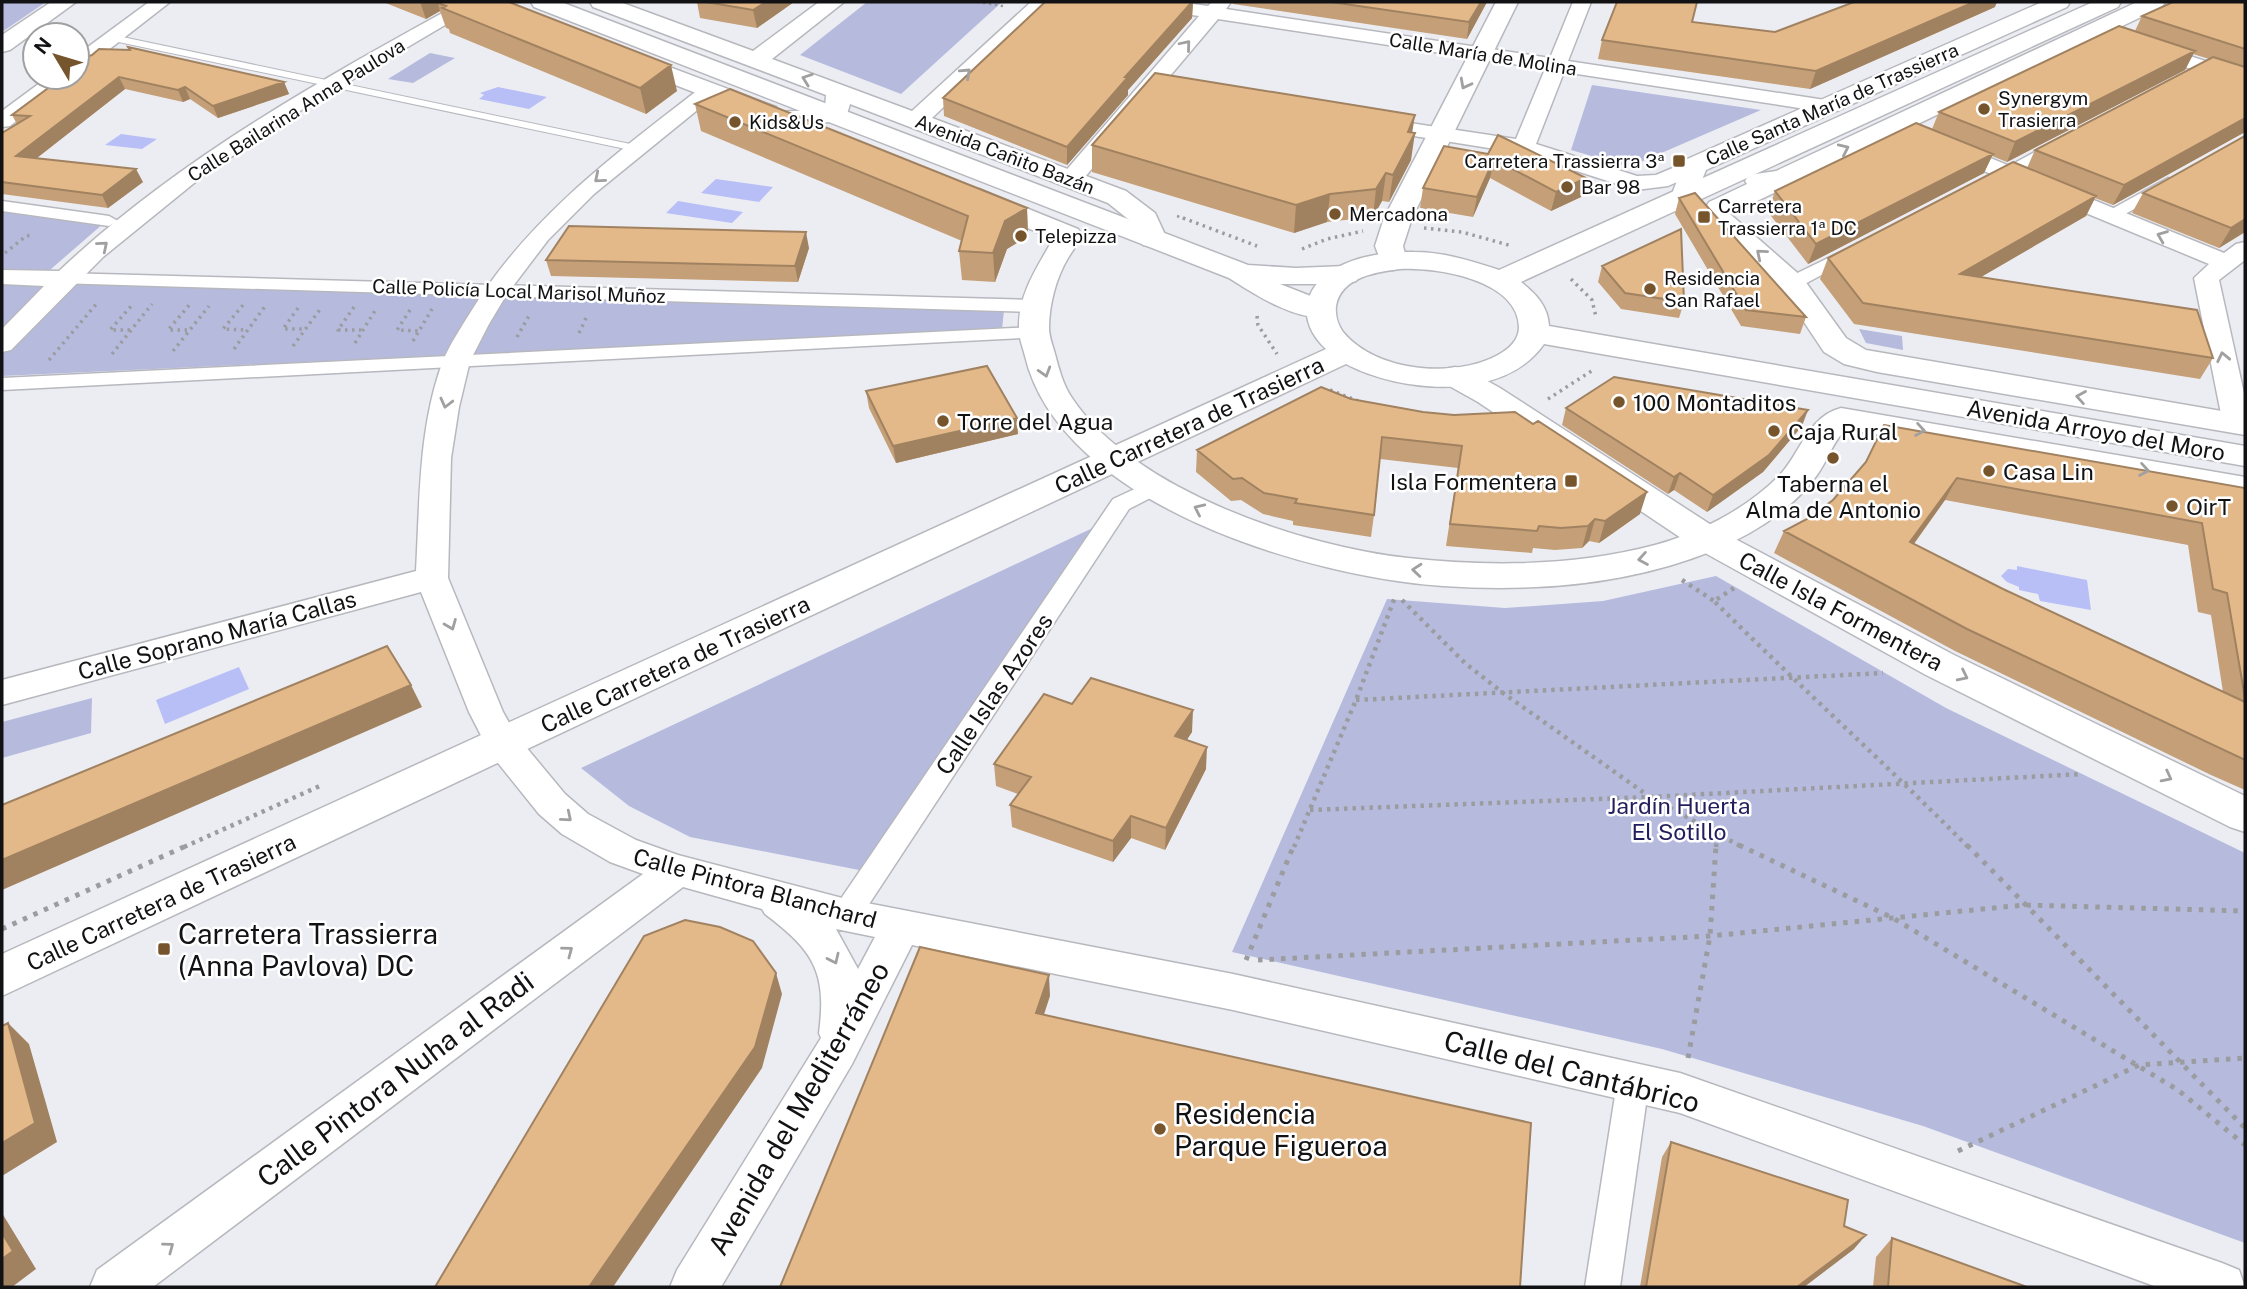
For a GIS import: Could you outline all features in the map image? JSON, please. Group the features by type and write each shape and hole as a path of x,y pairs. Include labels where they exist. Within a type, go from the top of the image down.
{"main road":[{"name":"Avenida Cañito Bazán","path":"542,2 838,104 1153,239 1239,272 1277,295 1320,310"},
{"name":"Avenida Cañito Bazán","path":"601,2 756,60 838,104 916,120 1117,197 1144,219 1153,239"},
{"path":"756,60 833,2"},
{"path":"916,120 1043,2"},
{"path":"1393,261 1389,246 1398,218 1507,2"},
{"name":"Calle Santa María de Trassierra","path":"1499,281 1695,184 2006,38 2040,4"},
{"path":"61,21 76,5"},
{"path":"2,45 76,5"},
{"name":"Calle Santa María de Trassierra","path":"1695,184 1825,106 2006,38 2139,5"},
{"name":"Calle Santa María de Trassierra","path":"1695,184 1782,178 2087,34 2110,12"},
{"name":"Avenida Cañito Bazán","path":"521,17 922,175"},
{"name":"Calle Santa María de Trassierra","path":"2006,38 2054,49"},
{"path":"2,66 21,53"},
{"name":"Avenida Cañito Bazán","path":"783,118 838,104"},
{"path":"1782,178 1719,208 1716,214 1724,226 1764,256 1792,283"},
{"path":"960,190 1068,235 1047,271 1035,319 1046,380 1060,405 1080,431 1114,460 1154,487 1209,513 1292,545 1373,565 1491,575 1571,572 1658,556 1709,540"},
{"path":"1393,261 1444,262 1473,270 1514,291 1529,308 1534,321 1534,333 1524,351 1503,365 1455,376 1432,376 1396,371 1365,361 1348,351 1328,331 1320,310 1327,290 1346,275 1367,266 1393,261"},
{"name":"Avenida Cañito Bazán","path":"1239,272 1296,277 1346,275"},
{"name":"Avenida Arroyo del Moro","path":"1792,283 1835,345 1855,357 2241,425"},
{"name":"Avenida Arroyo del Moro","path":"1534,333 2245,456"},
{"name":"Calle Carretera de Trasierra","path":"2,976 1348,351"},
{"name":"Calle Isla Formentera","path":"1455,376 1489,395 1709,540 1940,665 2245,815"},
{"name":"Avenida Arroyo del Moro","path":"1947,405 1993,382"},
{"name":"Avenida Arroyo del Moro","path":"1947,405 2007,446"},
{"name":"Avenida Arroyo del Moro","path":"1709,540 1756,512 1784,489 1804,468 1834,421 1852,419 2245,488"}],"street":[{"path":"91,54 161,2"},
{"name":"Calle María de Molina","path":"1142,2 1217,7 1481,54 1825,106"},
{"path":"1524,148 1583,2"},
{"name":"Calle Bailarina Anna Paulova","path":"2,344 63,279 196,170 333,82 484,3"},
{"path":"1071,179 1217,7"},
{"path":"2110,12 2122,32 2245,82"},
{"path":"2087,34 2113,36 2245,74"},
{"path":"2186,77 2208,65"},
{"path":"1150,88 1177,92"},
{"name":"Calle Pintora Blanchard","path":"710,90 635,148 566,207 496,291 457,361 444,407 436,458 432,578 486,712 503,744 552,804 575,824 623,851 677,870 901,927"},
{"path":"2,121 42,91"},
{"path":"1352,120 1524,148 1646,184 1660,181 1695,184"},
{"path":"1894,125 2110,215 2235,256"},
{"path":"1977,187 2077,134"},
{"path":"2110,215 2188,172"},
{"path":"2,206 109,221"},
{"path":"1792,283 1869,243"},
{"path":"2235,256 2206,278 2241,425"},
{"name":"Calle Policía Local Marisol Muñoz","path":"2,277 597,294 1035,319"},
{"path":"2,384 569,356 1035,319"},
{"name":"Calle Islas Azores","path":"846,915 1121,504 1154,487"},
{"name":"Calle Soprano María Callas","path":"2,692 432,578"},
{"name":"Calle Pintora Nuha al Radi","path":"114,1287 677,870"},
{"path":"769,895 812,928 835,959 845,997 837,1050"},
{"name":"Avenida del Mediterráneo","path":"694,1287 837,1050 901,927"},
{"name":"Calle del Cantábrico","path":"901,927 1233,992 1679,1093 2222,1287"},
{"path":"1602,1287 1633,1083"}],"lane":[{"path":"113,38 333,82 635,148"}],"path":[{"path":"977,2 1003,6"},
{"path":"47,362 68,334 118,281"},
{"path":"505,359 542,292"},
{"path":"569,356 597,294"},
{"path":"131,330 110,330 136,299"},
{"path":"107,360 156,300"},
{"path":"188,330 168,330 194,300"},
{"path":"170,355 213,300"},
{"path":"246,301 223,329 247,330"},
{"path":"231,353 269,301"},
{"path":"303,302 283,329 305,330"},
{"path":"289,352 326,302"},
{"path":"357,303 338,330 362,331"},
{"path":"351,349 378,306"},
{"path":"411,307 397,330 419,331"},
{"path":"409,348 433,307"},
{"path":"1543,401 1577,382 1599,365"},
{"path":"1679,578 1714,601 1790,677 1904,782 2245,1128"},
{"path":"1714,601 1742,583"},
{"path":"2245,911 2024,905 1893,918 1710,936 1245,960 1356,700 1396,594 1465,663 1650,797 1767,861 1893,918 2178,1090 2245,1145"},
{"path":"1356,700 1895,672"},
{"path":"1310,810 1650,797 2084,774"},
{"path":"1686,1066 1710,936 1717,834"},
{"path":"1957,1151 2138,1065 2245,1058"}],"green space":[{"path":"2,2 46,2 2,32"},
{"path":"867,2 1002,2 901,94 800,55"},
{"path":"430,53 455,58 413,83 388,79"},
{"path":"1592,85 1761,110 1629,167 1571,150"},
{"path":"2,209 104,223 35,283 1004,310 1002,330 2,376"},
{"path":"1859,329 1902,336 1903,350 1866,343"},
{"path":"1097,526 864,871 690,837 629,806 581,768"},
{"name":"Jardín Huerta El Sotillo","path":"1716,576 1946,708 2245,853 2245,1243 1923,1126 1662,1049 1232,952 1387,599 1505,608 1603,601"},
{"path":"92,698 91,733 2,758 2,722"}],"shaded area":[{"path":"498,87 547,97 529,109 479,99 484,95 480,93"},
{"path":"121,134 157,139 142,149 105,145"},
{"path":"716,179 773,187 759,202 701,193"},
{"path":"678,201 743,212 732,223 666,213"},
{"path":"2017,566 2087,580 2091,610 2040,601 2038,594 2019,590 2019,587 2001,576 2008,569 2017,570"},
{"path":"239,667 249,689 165,724 156,700"}],"building":[{"path":"439,2 509,2 671,65 640,88 442,8 446,6"},
{"path":"706,2 766,2 753,10"},
{"path":"1045,2 1192,2 1067,147 943,98"},
{"path":"1331,2 1481,2 1469,22"},
{"path":"1617,2 1697,2 1692,22 1775,32 1854,2 1974,2 1816,71 1602,40"},
{"path":"2173,2 2245,2 2245,49 2142,16"},
{"path":"2119,26 2195,51 2015,142 1939,112"},
{"path":"128,47 284,82 213,106 185,87 178,90 119,77 16,156 136,169 102,195 2,182 2,133 30,116 12,115 44,91 91,91 91,55 99,49 130,50"},
{"path":"2213,57 2245,67 2245,118 2124,185 2035,150"},
{"path":"1155,73 1415,115 1408,132 1415,133 1393,175 1386,173 1376,189 1330,194 1296,205 1092,145"},
{"path":"730,89 1027,208 1005,221 993,253 959,251 968,216 695,104"},
{"path":"1916,123 1993,154 1816,244 1775,191"},
{"path":"1498,135 1586,178 1556,192 1494,159 1477,197 1423,188 1444,146 1488,154"},
{"path":"2245,136 2245,219 2231,228 2143,193"},
{"path":"2013,162 2096,196 1960,274 2197,310 2213,358 1863,303 1828,258"},
{"path":"1695,193 1806,317 1746,310 1679,198"},
{"path":"569,226 806,232 795,266 546,260"},
{"path":"1681,229 1684,302 1625,293 1602,266"},
{"name":"Torre del Agua","path":"987,366 1017,418 893,446 866,391"},
{"path":"1614,377 1808,410 1769,455 1713,495 1680,473 1674,477 1566,408"},
{"path":"1321,387 1351,399 1423,412 1454,415 1515,412 1533,424 1538,421 1647,492 1605,521 1595,519 1588,526 1539,526 1537,531 1450,524 1462,446 1382,437 1374,515 1295,503 1297,499 1264,493 1242,478 1233,479 1197,450"},
{"path":"1884,425 2245,488 2245,698 2227,593 2213,589 2202,523 1957,478 1910,542 2003,589 2245,702 2245,760 1967,629 1784,531 1809,518 1833,500 1866,462"},
{"path":"387,646 411,685 2,860 2,805"},
{"path":"1091,678 1193,710 1175,736 1207,747 1166,828 1131,816 1113,841 1010,805 1031,777 994,764 1044,694 1072,704"},
{"path":"685,920 720,927 753,941 776,973 755,1047 589,1287 435,1287 644,936"},
{"name":"Residencia Parque Figueroa","path":"920,947 1049,975 1036,1013 1531,1123 1520,1287 780,1287"},
{"path":"8,1023 35,1123 2,1143 2,1026"},
{"path":"1671,1142 1848,1200 1844,1226 1866,1235 1797,1287 1646,1287"},
{"path":"2,1233 13,1251 2,1259"},
{"path":"1892,1238 2027,1287 1888,1287"}],"place":[{"name":"Synergym Trasierra","path":"1984,109"},
{"name":"Kids&Us","path":"735,122"},
{"name":"Carretera Trassierra 3ª","path":"1679,161"},
{"name":"Bar 98","path":"1567,187"},
{"name":"Mercadona","path":"1335,214"},
{"name":"Carretera Trassierra 1ª DC","path":"1704,217"},
{"name":"Telepizza","path":"1021,236"},
{"name":"Residencia San Rafael","path":"1650,289"},
{"name":"100 Montaditos","path":"1619,402"},
{"name":"Torre del Agua","path":"943,421"},
{"name":"Caja Rural","path":"1774,431"},
{"name":"Taberna el Alma de Antonio","path":"1833,458"},
{"name":"Casa Lin","path":"1989,471"},
{"name":"Isla Formentera","path":"1571,481"},
{"name":"OirT","path":"2172,506"},
{"name":"Carretera Trassierra (Anna Pavlova) DC","path":"164,949"},
{"name":"Residencia Parque Figueroa","path":"1160,1129"}]}
